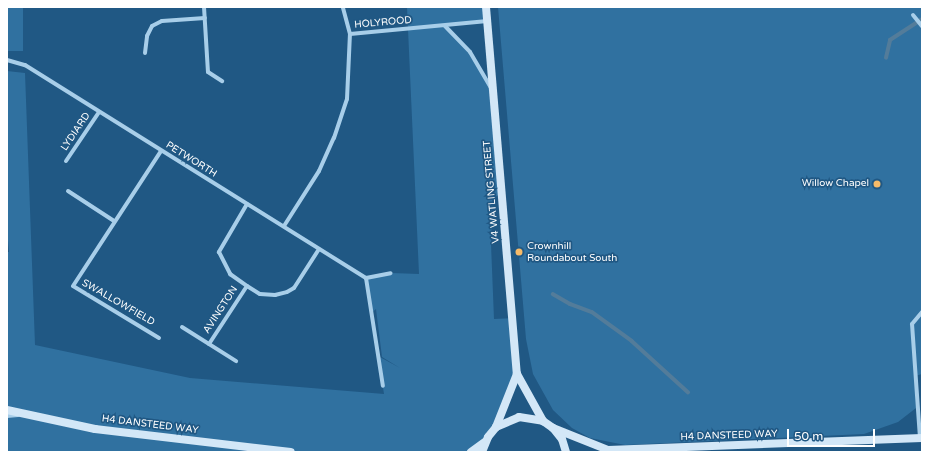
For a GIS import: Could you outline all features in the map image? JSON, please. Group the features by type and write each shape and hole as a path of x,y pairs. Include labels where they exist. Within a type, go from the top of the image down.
{"street":[{"path":"204,7 208,72 222,81"},
{"name":"HOLYROOD","path":"343,7 350,34 488,21"},
{"name":"V4 WATLING STREET","path":"486,7 517,374 543,421"},
{"path":"913,15 922,26"},
{"path":"145,53 147,36 152,26 162,21 205,18"},
{"path":"445,26 470,52 493,92"},
{"path":"284,226 319,171 334,138 347,99 350,34"},
{"name":"PETWORTH","path":"7,60 24,65 366,278"},
{"name":"LYDIARD","path":"66,161 99,112"},
{"name":"SWALLOWFIELD","path":"159,338 73,286 161,151"},
{"path":"68,191 114,221"},
{"name":"AVINGTON","path":"247,204 219,252 230,274 247,286 260,294 275,295 287,292 294,288 319,249"},
{"path":"383,386 366,278 391,273"},
{"name":"AVINGTON","path":"209,344 247,286"},
{"path":"921,438 912,324 922,312"},
{"name":"AVINGTON","path":"182,327 236,361"},
{"name":"V4 WATLING STREET","path":"485,442 496,427 517,374"},
{"name":"H4 DANSTEED WAY","path":"7,410 95,429 291,452"},
{"path":"7,416 24,414"},
{"path":"496,427 519,417 543,421"},
{"name":"H4 DANSTEED WAY","path":"543,421 554,428 606,451 921,438"},
{"path":"554,428 562,439 566,452"},
{"path":"471,452 485,442"},
{"path":"482,452 485,442"}],"shaded area":[{"path":"7,7 23,7 23,51 7,51"},
{"path":"407,7 486,7 487,21 446,26 470,52 493,92 502,192 493,199 491,244 494,319 515,318 517,374 496,427 471,452 7,452 7,252 9,252 7,229 7,71 25,73 35,345 190,378 384,394 378,356 400,368 382,357 376,309 370,314 366,278 391,273 419,274"},
{"path":"498,7 922,7 922,374 915,376 916,408 898,422 864,434 625,445 590,438 572,428 553,410 533,374 526,339"}],"waterway":[{"path":"886,58 890,40 922,19"},
{"path":"553,294 570,304 592,312 632,341 688,392"}],"place":[{"name":"Willow Chapel","path":"877,184"},
{"name":"Crownhill Roundabout South","path":"519,252"}]}
